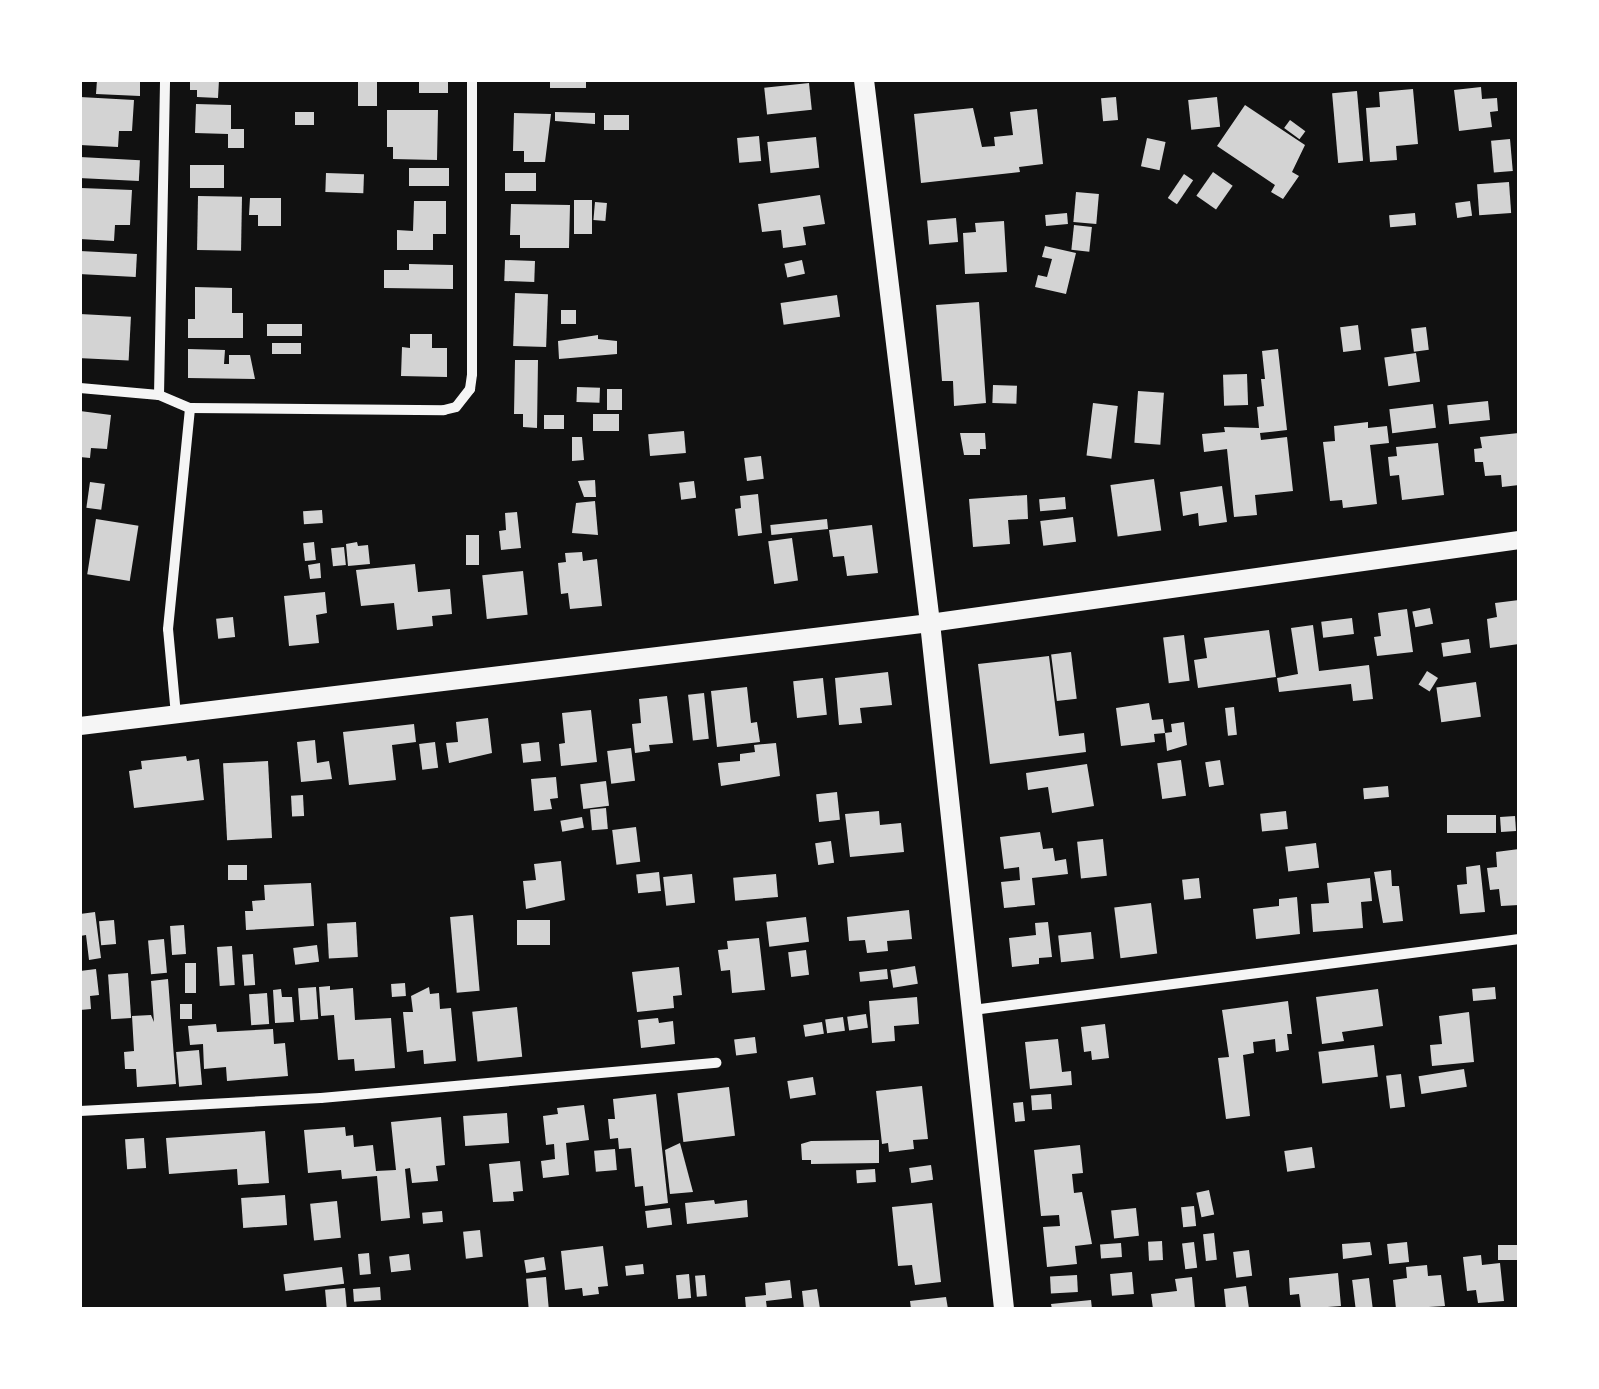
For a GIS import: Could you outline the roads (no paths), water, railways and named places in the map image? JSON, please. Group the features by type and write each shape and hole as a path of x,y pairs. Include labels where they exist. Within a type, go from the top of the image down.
{"main road":[{"path":"864,80 930,622 1004,1309"}],"street":[{"path":"159,395 165,80"},
{"path":"80,388 159,395 190,408 444,410 464,400 472,374 472,80"},
{"path":"176,716 168,629 190,408"},
{"path":"80,726 930,622 1519,540"},
{"path":"973,1010 1519,939"},
{"path":"80,1111 321,1098 716,1063"}]}
